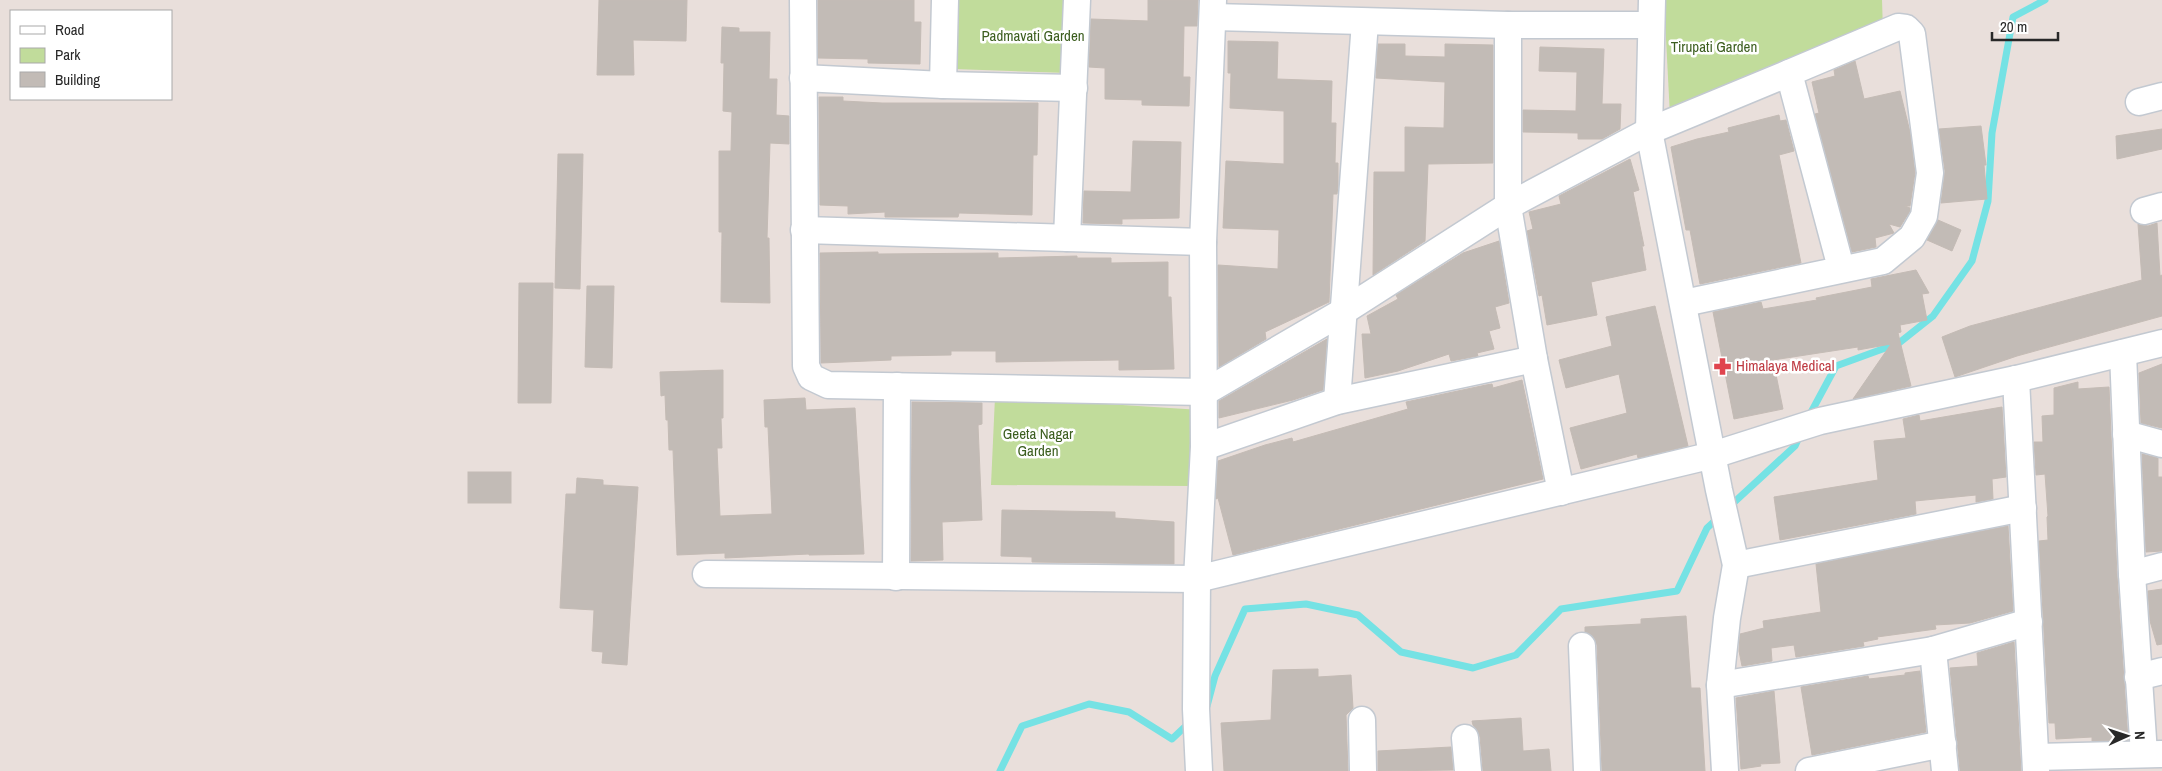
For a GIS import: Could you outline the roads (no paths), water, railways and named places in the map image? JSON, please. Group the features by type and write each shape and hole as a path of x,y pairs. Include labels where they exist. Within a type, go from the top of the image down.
{"street":[{"path":"803,0 806,366 811,376 828,385 1205,392 1344,311 1508,206 1649,131 1898,27 1906,28 1912,34 1930,173 1924,216 1912,237 1883,261 1841,268 1684,303"},
{"path":"944,85 945,0"},
{"path":"1067,238 1078,0"},
{"path":"1652,0 1649,131 1719,490 1736,565 1727,618 1720,685 1724,771"},
{"path":"1199,771 1196,709 1197,579 1204,447 1204,242 1213,9 1365,22 1651,26"},
{"path":"1337,401 1365,22"},
{"path":"1508,25 1508,206 1534,359 1561,492"},
{"path":"1789,73 1841,268"},
{"path":"803,78 944,85 1074,88"},
{"path":"804,230 1204,242"},
{"path":"706,574 1197,579 1713,455 1788,433 1820,421 2016,379 2162,343"},
{"path":"2016,379 2036,764 2153,754 2150,674 2132,574 2123,353"},
{"path":"1204,447 1337,401 1534,359"},
{"path":"896,576 897,386"},
{"path":"2126,434 2162,444"},
{"path":"1736,565 2023,508"},
{"path":"2132,574 2162,566"},
{"path":"1720,685 1933,650 2029,622"},
{"path":"1582,646 1587,771"},
{"path":"1933,650 1945,771"},
{"path":"1362,720 1363,771"},
{"path":"1465,738 1468,771"},
{"path":"1810,771 1849,768 1943,744"}],"waterway":[{"path":"1808,418 1836,366 1899,343 1933,316 1972,261 1988,201 1992,133 2013,17 2045,0"},
{"path":"1729,507 1795,446 1800,435"},
{"path":"1207,706 1215,676 1245,609 1306,604 1358,615 1401,652 1473,668 1516,655 1561,609 1677,591 1707,528 1720,516"},
{"path":"1000,771 1022,726 1089,704 1129,712 1172,739 1190,722"}],"place":[{"name":"Himalaya Medical","path":"1722,366"}],"park label":[{"name":"Padmavati Garden","path":"1033,36"},
{"name":"Tirupati Garden","path":"1714,47"},
{"name":"Geeta Nagar Garden","path":"1038,442"}]}
